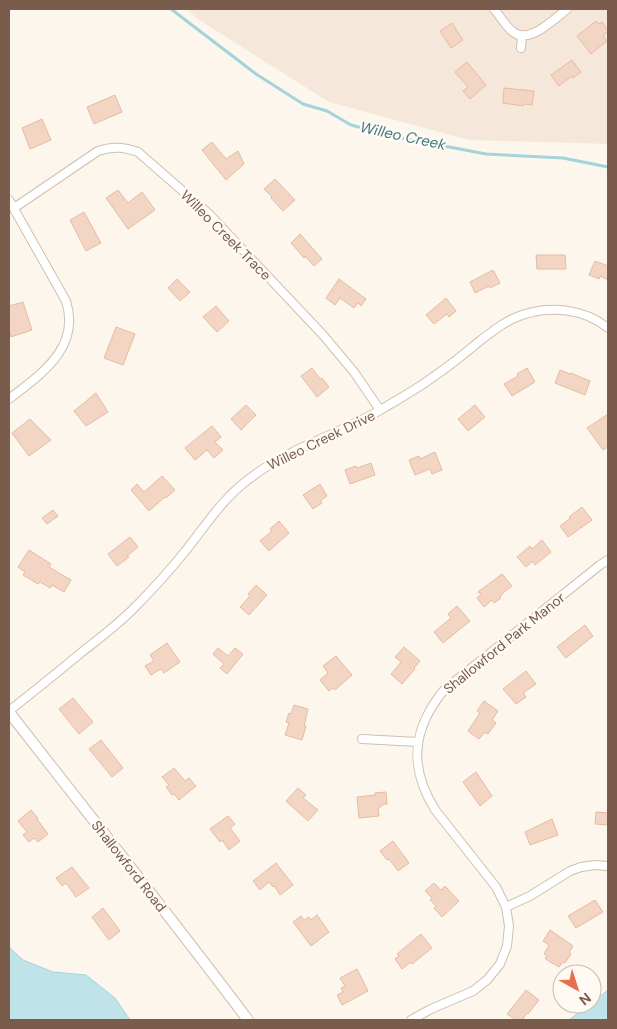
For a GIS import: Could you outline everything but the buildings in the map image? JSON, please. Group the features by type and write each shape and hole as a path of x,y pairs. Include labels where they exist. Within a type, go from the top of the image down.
{"street":[{"path":"494,9 511,31 522,36 539,31 567,9"},
{"path":"521,48 522,36"},
{"name":"Willeo Creek Trace","path":"14,208 98,151 118,147 138,152 209,214 323,335 354,372 380,410"},
{"path":"9,200 70,311 67,335 62,348 54,360 44,372 9,399"},
{"name":"Willeo Creek Drive","path":"9,712 136,606 170,570 218,508 247,480 267,466 288,453 380,410 433,378 496,329 521,315 535,311 565,310 586,316 608,328"},
{"name":"Shallowford Park Manor","path":"412,1020 431,1009 473,991 487,980 500,964 508,946 509,926 506,907 496,888 436,811 422,786 417,758 418,742 427,714 444,690 608,560"},
{"name":"Shallowford Road","path":"9,712 210,968 248,1020"},
{"path":"362,740 418,742"},
{"path":"506,907 530,896 570,871 596,865 608,866"}],"shaded area":[{"path":"186,9 608,9 608,144 469,140 329,102 199,20"}],"water":[{"path":"9,947 23,960 53,972 86,975 115,998 130,1020 9,1020"},
{"path":"608,990 608,1020 569,1020 577,1014 602,1014 602,995"}],"waterway":[{"name":"Willeo Creek","path":"171,9 256,74 303,104 327,111 351,125 397,137 486,154 563,158 608,167"}]}
